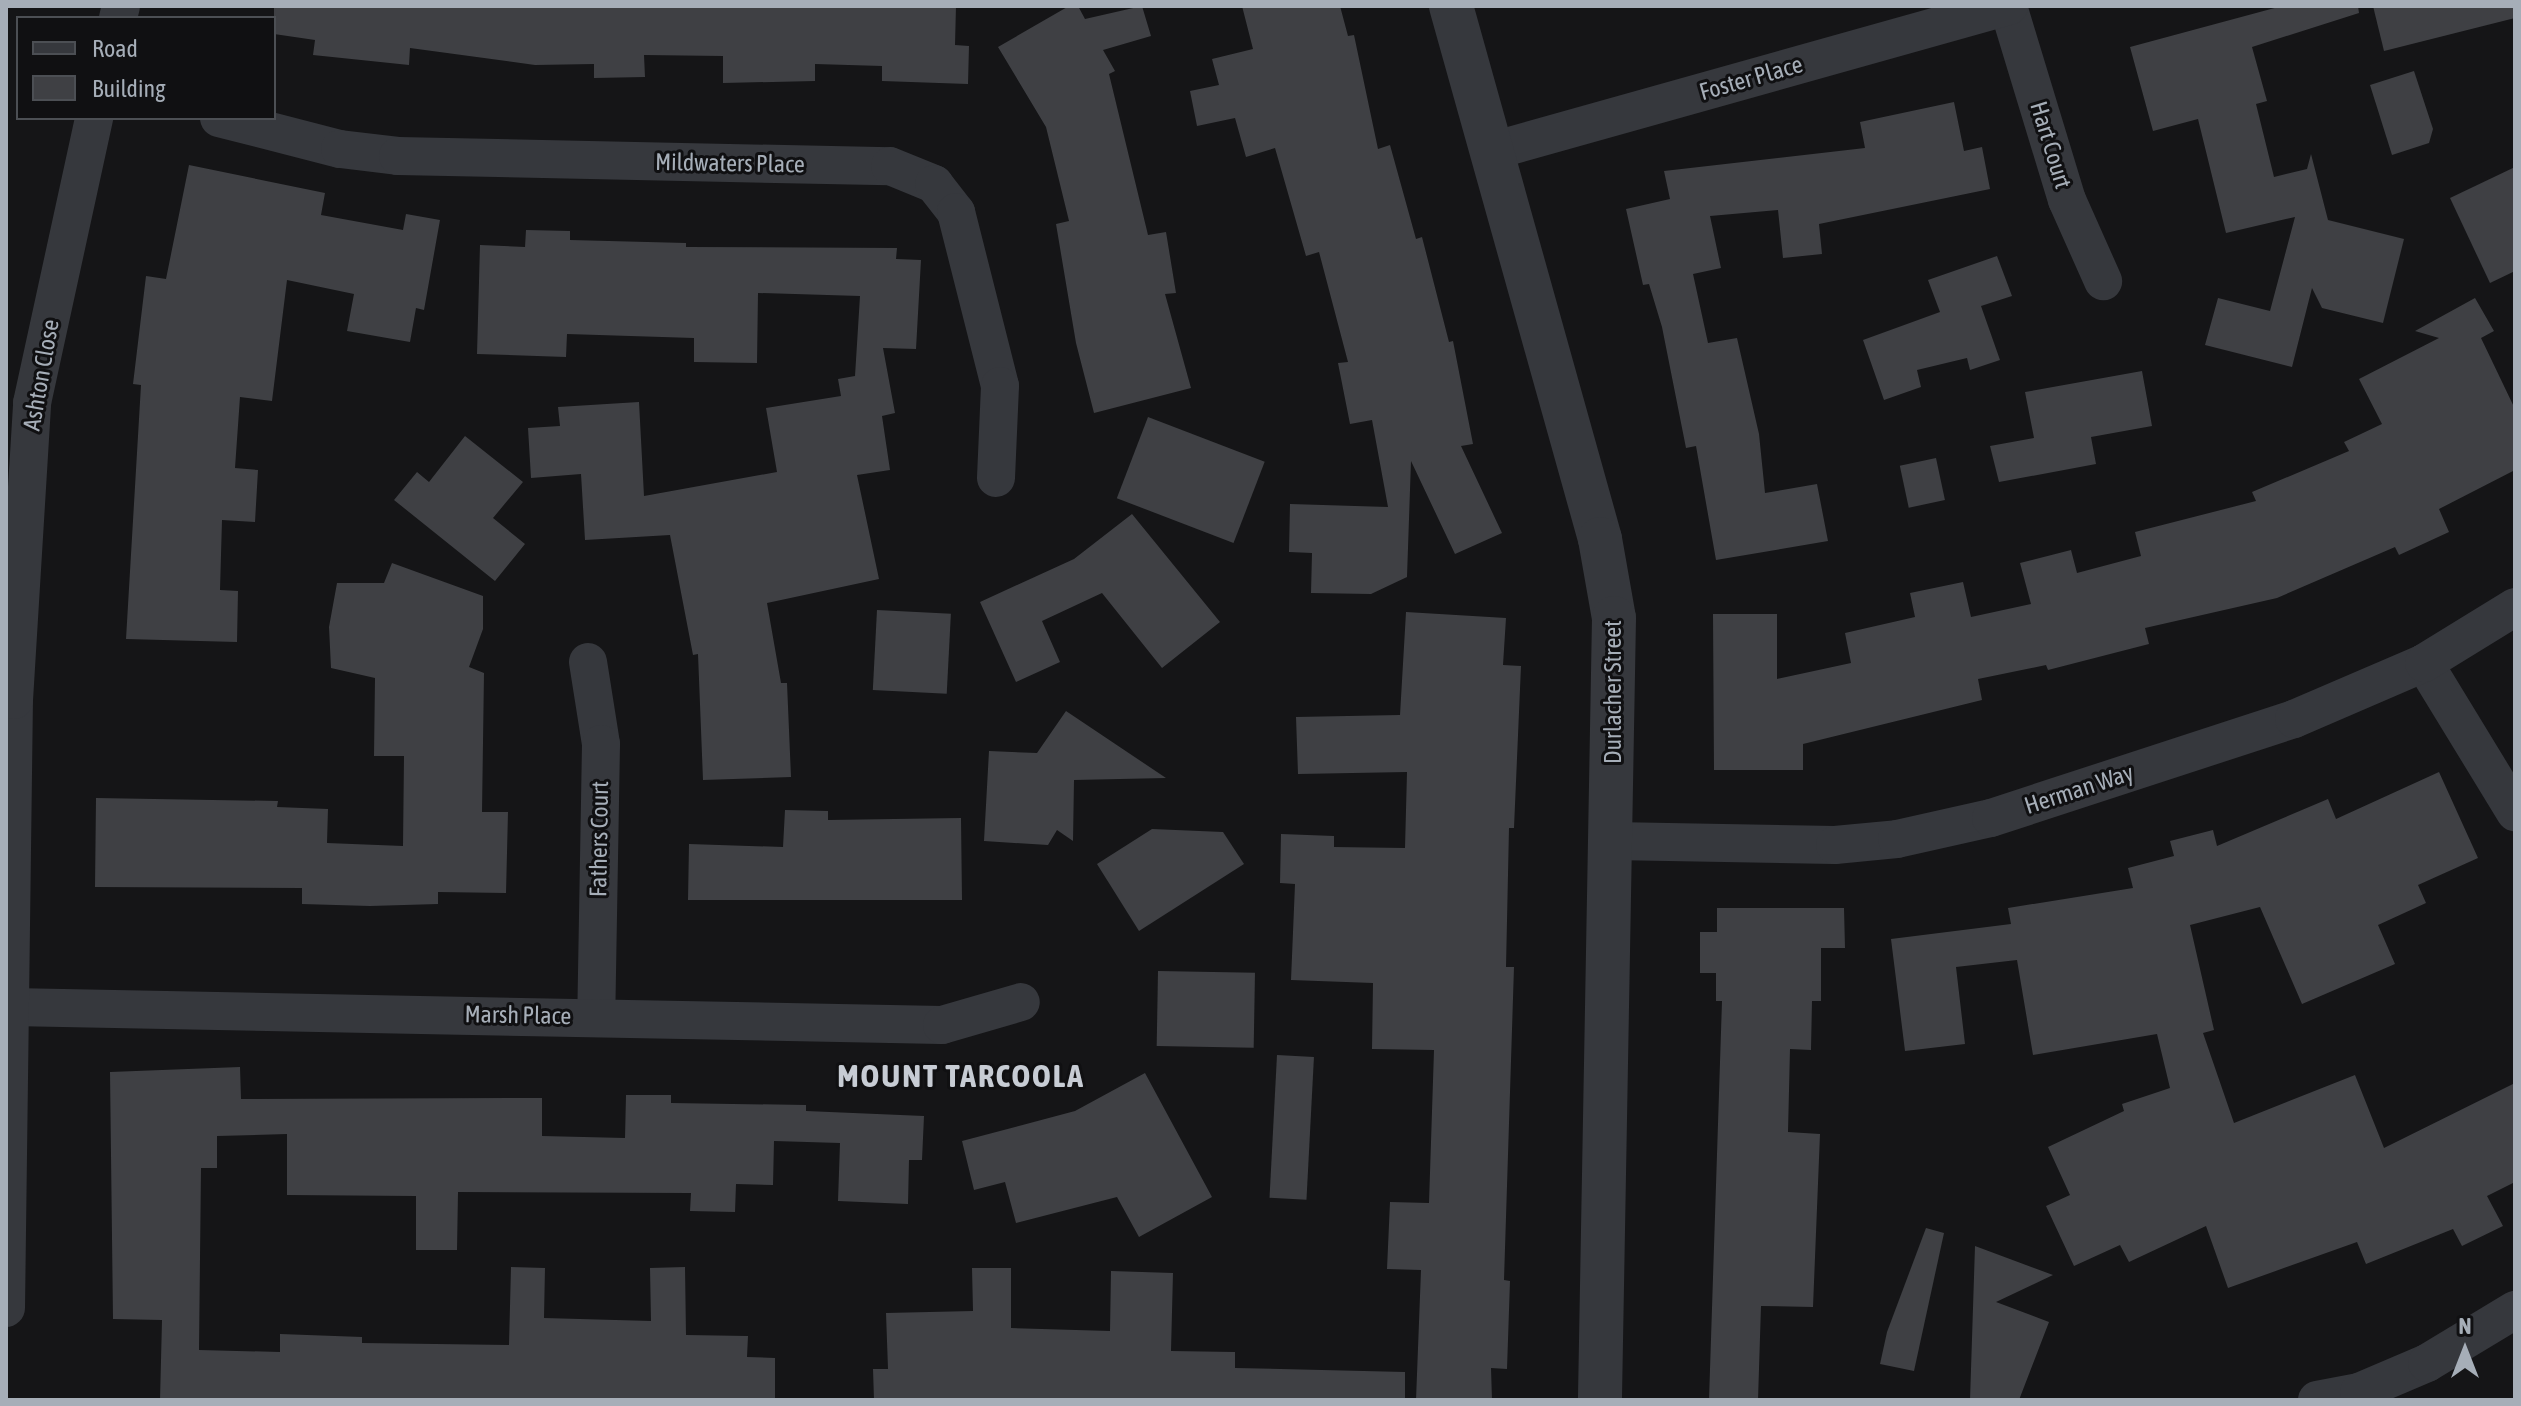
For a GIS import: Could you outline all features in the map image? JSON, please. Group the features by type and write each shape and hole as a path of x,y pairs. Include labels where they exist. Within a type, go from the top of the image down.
{"street":[{"name":"Durlacher Street","path":"1451,6 1600,539 1614,618 1600,1400"},
{"name":"Foster Place","path":"1492,151 2009,6"},
{"name":"Hart Court","path":"2009,6 2067,200 2103,281"},
{"name":"Ashton Close","path":"6,1308 11,1007 10,700 32,403 94,120"},
{"name":"Mildwaters Place","path":"227,120 340,149 398,156 890,166 934,184 956,212 1000,386 996,478"},
{"name":"Herman Way","path":"1612,841 1835,845 1897,839 1991,818 2294,719 2424,663 2515,607"},
{"name":"Fathers Court","path":"588,662 601,744 596,1017"},
{"path":"2424,663 2515,812"},
{"name":"Marsh Place","path":"11,1007 942,1025 1021,1002"},
{"path":"2317,1400 2359,1392 2427,1363 2515,1310"}],"building":[{"path":"274,6 956,6 955,45 969,46 968,84 882,81 882,66 815,64 815,81 723,83 723,56 644,55 645,77 594,78 594,64 535,65 410,48 409,65 313,55 315,40 276,34"},
{"path":"1069,6 1078,6 1085,19 1142,6 1151,36 1103,50 1115,71 1109,74 1148,235 1166,232 1176,293 1165,294 1191,388 1094,413 1076,343 1056,224 1069,221 1046,127 998,47"},
{"path":"1242,6 1340,6 1348,36 1354,35 1378,149 1390,145 1416,239 1422,237 1449,342 1453,341 1473,444 1461,446 1502,533 1455,554 1411,461 1407,577 1371,594 1311,593 1312,553 1289,552 1290,504 1388,507 1372,420 1350,424 1338,363 1348,362 1319,252 1306,256 1275,148 1246,157 1235,118 1197,126 1190,91 1219,85 1212,59 1253,49"},
{"path":"2282,6 2358,6 2359,13 2252,47 2267,101 2256,104 2274,177 2307,169 2311,154 2328,220 2404,239 2383,323 2322,308 2312,288 2292,367 2205,345 2218,298 2270,311 2295,217 2226,233 2198,119 2153,131 2130,47"},
{"path":"2373,6 2515,6 2515,18 2384,51"},
{"path":"2414,71 2433,129 2429,143 2392,155 2370,85"},
{"path":"1954,102 1964,151 1982,147 1990,189 1819,224 1822,254 1783,258 1778,210 1710,216 1721,268 1693,274 1708,343 1737,338 1759,434 1765,493 1817,484 1828,541 1716,560 1696,446 1686,448 1662,327 1649,284 1643,285 1626,209 1670,199 1664,171 1865,148 1860,122"},
{"path":"189,165 325,193 321,215 403,230 406,214 440,220 424,310 416,308 410,342 347,331 354,294 287,280 272,401 240,397 235,468 258,470 255,522 222,520 220,590 238,591 237,642 126,639 141,385 133,384 146,276 166,279"},
{"path":"2515,167 2515,271 2490,283 2450,198"},
{"path":"526,230 570,231 570,240 686,243 686,247 897,248 896,259 921,260 916,349 883,348 895,413 882,416 890,470 857,475 879,579 767,603 781,683 787,683 791,777 703,780 698,654 693,655 670,535 585,540 581,474 531,478 528,428 560,426 558,407 639,402 644,496 777,472 766,408 841,396 838,379 855,376 860,296 758,293 757,363 694,362 694,338 567,334 566,357 477,354 480,245 525,247"},
{"path":"1997,256 2012,296 1981,306 2000,360 1970,370 1967,358 1917,370 1921,387 1884,400 1863,340 1940,312 1928,280"},
{"path":"2475,298 2494,331 2481,338 2515,409 2515,470 2439,509 2449,532 2399,555 2395,547 2277,598 2145,628 2149,644 2048,670 2046,665 1978,679 1982,700 1803,744 1803,770 1714,770 1713,614 1777,614 1777,679 1851,663 1845,633 1915,617 1910,593 1963,582 1971,617 2031,604 2020,563 2071,550 2077,573 2141,556 2135,532 2256,501 2252,492 2349,451 2344,442 2382,424 2359,379 2439,338 2415,331"},
{"path":"2142,371 2152,426 2091,437 2096,464 1999,482 1990,446 2034,438 2025,392"},
{"path":"1148,417 1265,462 1234,543 1117,498"},
{"path":"465,436 523,482 493,518 525,544 495,581 394,500 417,472 429,482"},
{"path":"1936,458 1945,500 1909,508 1900,466"},
{"path":"1132,514 1220,622 1162,668 1102,593 1042,621 1060,662 1016,682 980,602 1074,559"},
{"path":"392,563 483,596 483,629 469,667 484,673 482,812 508,812 506,893 438,892 438,904 370,906 302,904 302,888 95,887 96,798 278,801 277,807 328,809 327,843 403,846 404,756 374,756 375,678 331,668 329,627 337,583 384,583"},
{"path":"877,610 951,614 947,694 873,690"},
{"path":"1406,612 1506,618 1503,665 1521,666 1514,828 1509,828 1506,967 1514,967 1504,1280 1510,1281 1507,1369 1491,1368 1492,1400 1416,1400 1421,1270 1387,1269 1390,1202 1429,1203 1434,1050 1372,1049 1373,983 1291,980 1295,884 1280,883 1281,834 1334,836 1334,847 1405,848 1407,772 1298,774 1296,717 1400,715"},
{"path":"1066,711 1166,778 1074,780 1073,841 1057,830 1048,845 984,841 989,751 1037,753"},
{"path":"2439,772 2478,858 2418,885 2426,903 2378,925 2395,964 2302,1004 2260,907 2190,925 2214,1030 2203,1033 2234,1123 2355,1075 2384,1148 2515,1083 2515,1182 2487,1196 2503,1226 2462,1246 2453,1229 2366,1264 2357,1242 2228,1288 2206,1226 2129,1262 2120,1245 2074,1266 2046,1206 2070,1195 2048,1147 2124,1111 2122,1104 2170,1088 2157,1034 2033,1055 2017,960 1956,967 1965,1044 1905,1051 1891,939 2011,924 2008,908 2133,888 2128,868 2174,856 2170,841 2213,830 2217,846 2328,799 2336,819"},
{"path":"785,810 828,811 828,820 961,818 962,900 688,900 689,844 783,847"},
{"path":"1152,829 1223,832 1244,864 1139,931 1097,864"},
{"path":"1717,908 1844,908 1845,948 1821,948 1821,1001 1812,1001 1811,1050 1790,1049 1788,1132 1820,1134 1813,1307 1761,1306 1758,1400 1709,1400 1722,1001 1716,1001 1716,973 1700,973 1700,932 1717,932"},
{"path":"1158,971 1255,973 1254,1048 1157,1046"},
{"path":"1277,1055 1314,1057 1306,1200 1270,1198"},
{"path":"240,1067 241,1099 542,1098 542,1136 625,1138 626,1095 671,1095 671,1103 806,1105 806,1111 924,1116 922,1160 909,1160 908,1204 838,1201 840,1143 774,1141 773,1185 736,1184 735,1212 690,1211 691,1193 458,1192 457,1250 416,1250 416,1196 287,1195 287,1134 217,1136 217,1168 201,1168 199,1350 280,1352 280,1334 362,1337 362,1343 509,1345 511,1267 545,1268 544,1318 651,1321 650,1268 685,1267 686,1335 748,1336 747,1357 775,1358 775,1400 160,1400 162,1320 113,1319 110,1072"},
{"path":"1145,1073 1212,1197 1139,1237 1117,1197 1016,1223 1005,1182 974,1190 962,1141 1075,1111"},
{"path":"1926,1228 1944,1233 1914,1371 1880,1364 1887,1332"},
{"path":"1975,1246 2053,1275 1996,1302 2049,1322 2019,1400 1970,1400"},
{"path":"972,1268 1011,1268 1011,1328 1110,1331 1111,1271 1173,1273 1171,1351 1235,1352 1235,1368 1405,1372 1405,1400 874,1400 873,1369 888,1369 886,1313 973,1311"}],"district":[{"name":"MOUNT TARCOOLA","path":"961,1076"}]}
